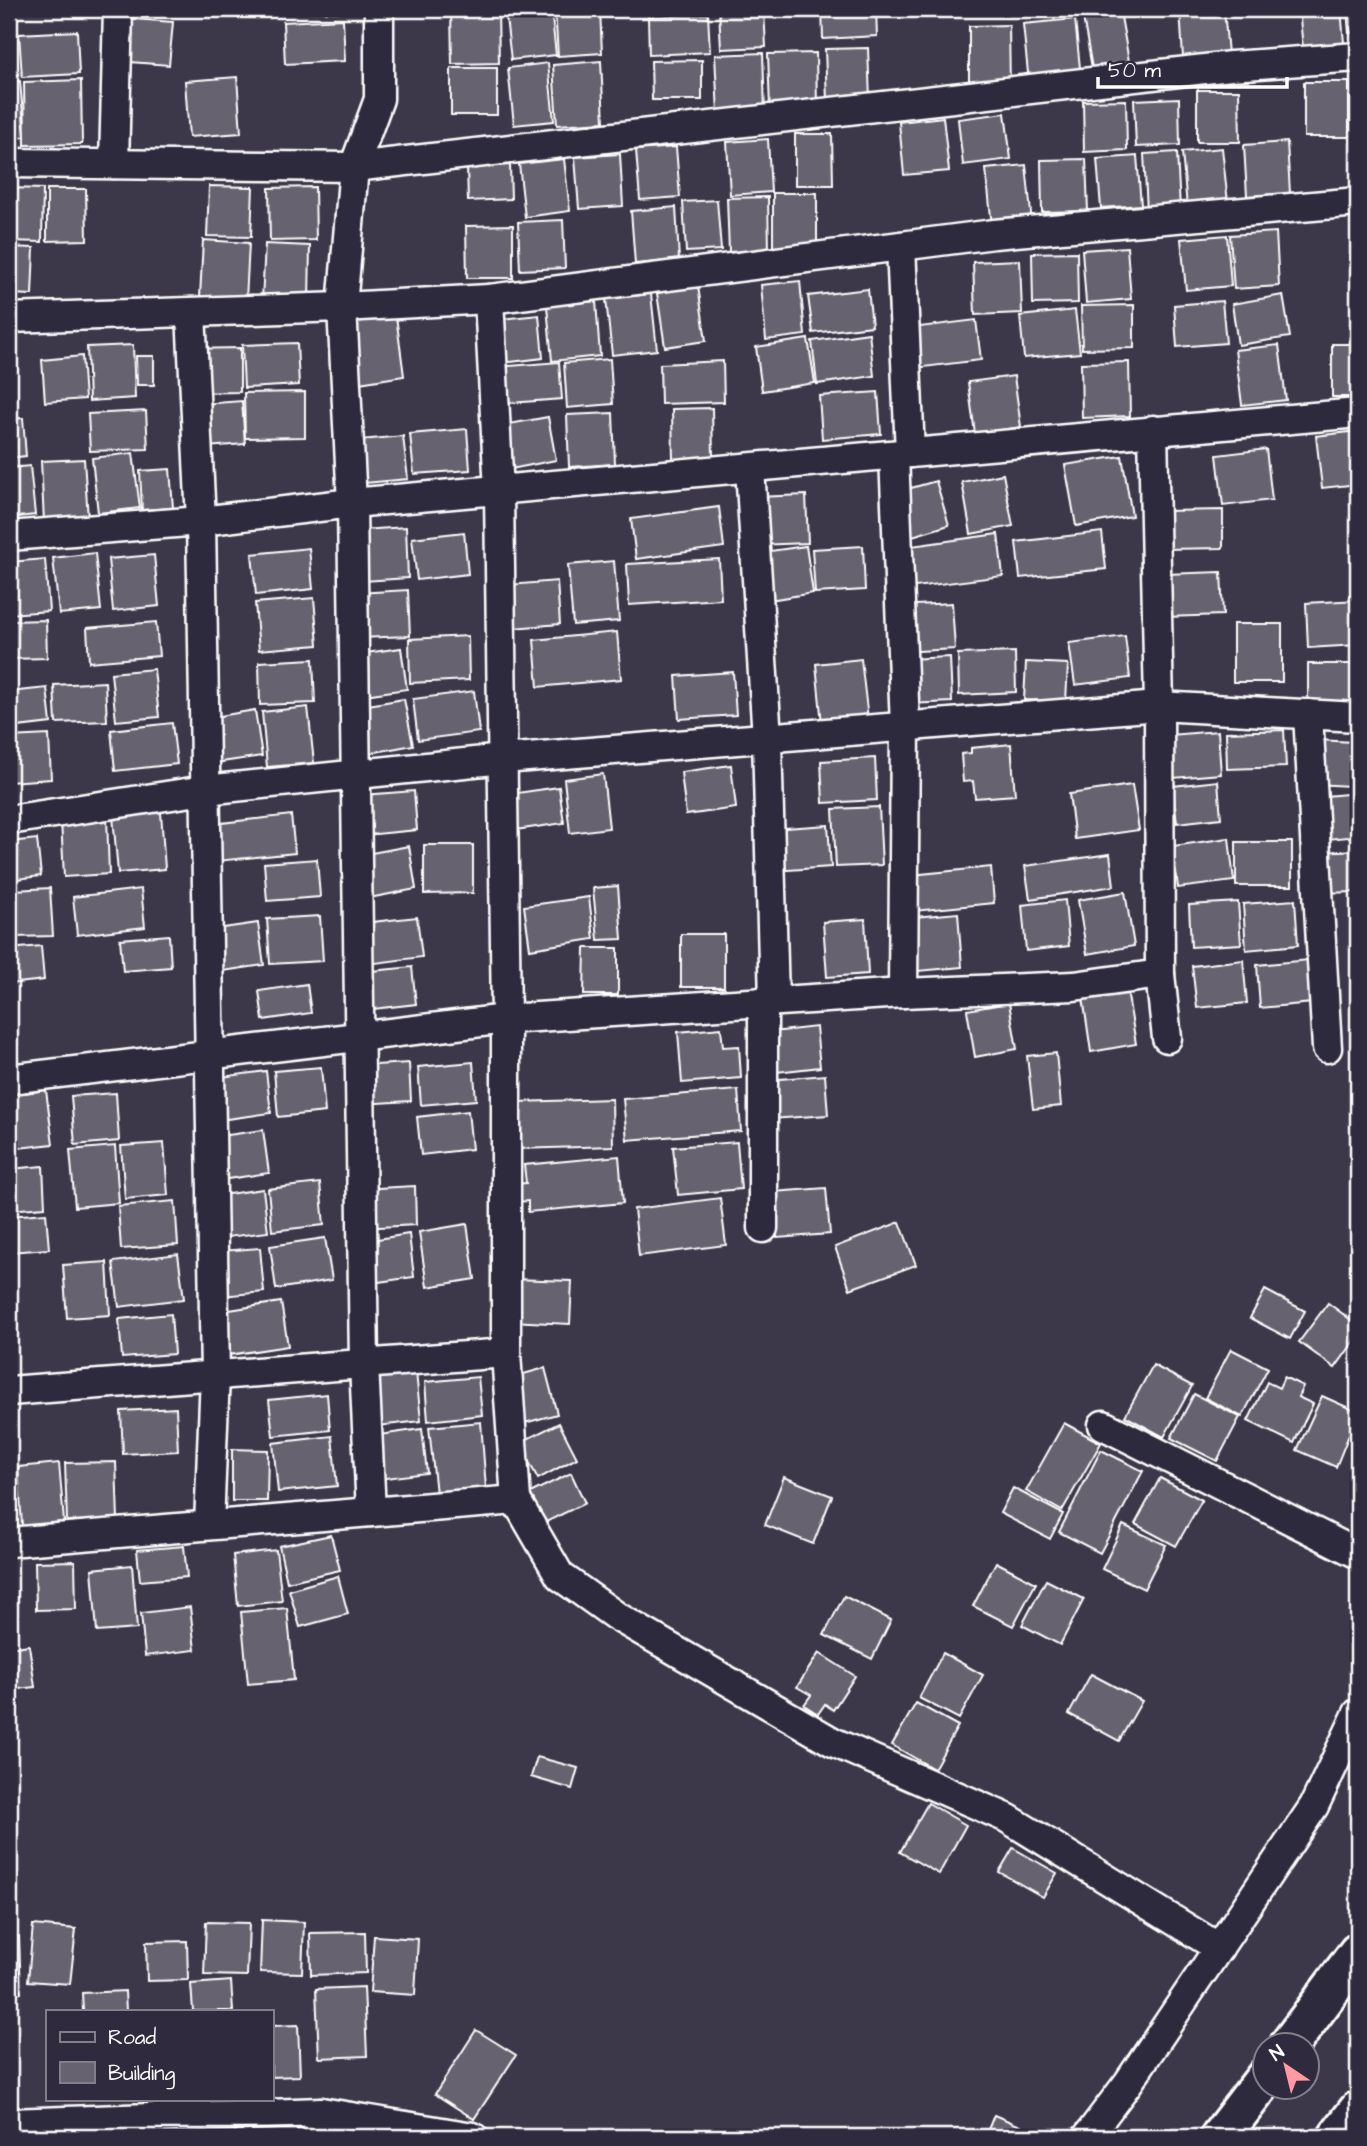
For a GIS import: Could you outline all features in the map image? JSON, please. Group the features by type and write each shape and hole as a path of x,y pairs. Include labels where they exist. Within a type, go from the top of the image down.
{"highway":[{"path":"1301,2030 1358,1953"},
{"path":"1220,2137 1252,2094"},
{"path":"1338,2137 1358,2111"}],"street":[{"path":"114,164 118,9"},
{"path":"371,1512 364,1364 352,503 342,307 354,167 379,99 379,9"},
{"path":"9,163 354,167 1231,66 1358,57"},
{"path":"9,318 342,307 489,299 994,234 1358,202"},
{"path":"901,246 905,726 903,993"},
{"path":"489,299 499,492 506,1018 506,1353 516,1500 560,1576 616,1616 833,1742 1007,1818 1219,1948"},
{"path":"191,312 201,522 215,1376 209,1525"},
{"path":"9,536 201,522 352,503 499,492 1358,413"},
{"path":"1153,430 1160,706 1160,974 1167,1038"},
{"path":"750,468 766,738 768,1001 763,1228"},
{"path":"9,820 205,790 503,759 1160,706 1358,717"},
{"path":"1308,714 1327,1048"},
{"path":"9,1079 506,1018 903,993 1074,986 1160,974"},
{"path":"9,1391 506,1353"},
{"path":"1103,1425 1358,1554"},
{"path":"9,1542 516,1500"},
{"path":"1087,2137 1128,2083 1314,1806 1358,1713"},
{"path":"9,2123 173,2127 319,2125 473,2137"}],"building":[{"path":"338,9 338,12 283,11"},
{"path":"451,9 498,9 499,63 452,64"},
{"path":"505,9 551,9 556,55 511,60"},
{"path":"555,9 600,9 602,53 558,56"},
{"path":"719,9 764,9 766,47 721,49"},
{"path":"822,9 876,9 877,36 823,39"},
{"path":"1033,9 1077,9 1077,12 1034,16"},
{"path":"1180,9 1224,9 1228,54 1183,58"},
{"path":"1299,9 1341,9 1344,43 1303,48"},
{"path":"1347,9 1358,9 1358,32 1349,33"},
{"path":"1120,11 1130,67 1093,74 1083,17"},
{"path":"708,14 710,52 649,55 648,17"},
{"path":"120,18 173,22 169,65 116,61"},
{"path":"343,19 345,61 285,64 283,22"},
{"path":"1075,19 1081,78 1029,83 1023,24"},
{"path":"1009,25 1010,88 969,88 969,26"},
{"path":"77,31 79,74 22,77 19,34"},
{"path":"868,48 870,100 827,101 825,49"},
{"path":"763,53 765,112 718,114 715,55"},
{"path":"816,53 817,108 770,109 768,54"},
{"path":"702,60 702,100 652,100 651,61"},
{"path":"601,61 604,122 557,125 553,65"},
{"path":"548,63 554,121 514,125 508,68"},
{"path":"451,68 497,68 497,115 451,115"},
{"path":"237,77 241,133 189,137 185,81"},
{"path":"81,80 82,144 25,145 24,82"},
{"path":"20,81 25,137 9,139 9,82"},
{"path":"1304,82 1349,82 1349,137 1304,137"},
{"path":"1197,90 1239,90 1240,142 1197,142"},
{"path":"1179,98 1180,145 1136,147 1134,100"},
{"path":"1126,100 1127,150 1084,152 1083,101"},
{"path":"1005,113 1011,159 963,165 958,119"},
{"path":"943,117 949,171 904,175 899,122"},
{"path":"795,134 832,134 833,185 795,185"},
{"path":"768,139 771,192 730,195 727,142"},
{"path":"1287,142 1290,193 1247,196 1244,145"},
{"path":"676,147 680,197 640,200 636,150"},
{"path":"1222,148 1228,203 1187,207 1182,152"},
{"path":"1177,152 1180,209 1147,211 1144,154"},
{"path":"620,154 623,206 579,209 575,157"},
{"path":"1137,156 1141,205 1101,208 1097,159"},
{"path":"564,159 570,211 525,217 519,164"},
{"path":"1086,159 1088,211 1042,212 1041,160"},
{"path":"510,165 511,199 468,201 467,167"},
{"path":"1026,165 1032,223 992,227 986,169"},
{"path":"209,186 253,187 251,237 207,236"},
{"path":"315,187 316,240 270,241 269,188"},
{"path":"9,188 43,189 42,242 9,241"},
{"path":"47,189 86,189 87,240 47,241"},
{"path":"773,193 817,193 817,247 773,247"},
{"path":"768,197 769,250 729,252 727,198"},
{"path":"717,200 721,250 686,252 683,202"},
{"path":"676,207 679,260 635,264 631,211"},
{"path":"563,220 565,268 520,270 518,222"},
{"path":"513,225 513,278 467,278 466,226"},
{"path":"1276,232 1279,286 1234,289 1230,235"},
{"path":"1227,235 1231,286 1186,290 1181,239"},
{"path":"203,240 249,243 246,300 200,297"},
{"path":"265,244 310,246 309,301 262,300"},
{"path":"9,247 34,248 32,295 9,294"},
{"path":"1127,247 1131,299 1086,303 1082,250"},
{"path":"1077,252 1078,303 1033,304 1032,253"},
{"path":"1020,260 1022,313 975,315 973,262"},
{"path":"800,281 805,335 766,340 761,285"},
{"path":"698,286 706,341 665,347 657,293"},
{"path":"868,289 872,326 813,333 808,296"},
{"path":"651,294 657,350 612,355 606,299"},
{"path":"1283,295 1290,337 1238,345 1232,304"},
{"path":"596,301 600,356 552,361 547,306"},
{"path":"1222,301 1226,343 1177,347 1174,305"},
{"path":"1134,305 1134,348 1082,349 1081,306"},
{"path":"1075,310 1080,353 1024,358 1020,316"},
{"path":"539,315 543,358 485,365 481,321"},
{"path":"396,316 404,376 359,383 351,323"},
{"path":"976,320 981,360 916,368 911,328"},
{"path":"869,333 874,376 817,384 812,341"},
{"path":"808,339 815,383 762,391 756,347"},
{"path":"297,343 299,385 244,388 242,345"},
{"path":"1332,344 1358,344 1358,397 1332,397"},
{"path":"133,345 135,398 89,401 87,347"},
{"path":"1279,345 1286,400 1242,405 1235,350"},
{"path":"240,348 240,392 189,393 188,349"},
{"path":"82,356 85,399 45,402 42,360"},
{"path":"136,356 154,356 154,385 137,385"},
{"path":"610,359 613,404 567,408 564,363"},
{"path":"723,361 724,402 661,404 660,364"},
{"path":"559,362 562,399 498,404 496,367"},
{"path":"1129,362 1130,416 1082,418 1081,363"},
{"path":"1014,376 1021,427 975,434 968,382"},
{"path":"305,392 305,437 245,438 244,393"},
{"path":"878,392 881,434 822,439 819,396"},
{"path":"242,401 245,444 193,448 189,405"},
{"path":"712,408 713,458 673,460 672,409"},
{"path":"146,411 148,449 90,451 88,414"},
{"path":"613,413 615,464 569,467 567,415"},
{"path":"548,417 556,460 501,471 493,427"},
{"path":"23,418 26,456 9,458 9,419"},
{"path":"467,429 470,470 414,474 410,434"},
{"path":"1358,431 1358,484 1322,488 1316,436"},
{"path":"403,436 408,479 354,484 350,441"},
{"path":"1266,449 1272,500 1223,506 1217,455"},
{"path":"133,453 140,508 98,513 92,458"},
{"path":"1122,456 1132,516 1076,526 1065,465"},
{"path":"84,459 88,519 44,522 41,461"},
{"path":"30,466 35,515 9,518 9,468"},
{"path":"170,469 173,508 142,510 140,471"},
{"path":"1003,474 1013,526 971,534 962,482"},
{"path":"936,481 949,525 909,537 897,492"},
{"path":"806,495 808,543 757,545 755,497"},
{"path":"719,507 724,547 636,559 631,519"},
{"path":"1223,510 1223,548 1165,549 1164,511"},
{"path":"406,527 408,578 364,581 361,530"},
{"path":"464,532 468,574 417,580 412,538"},
{"path":"1102,532 1106,569 1020,578 1016,542"},
{"path":"998,534 1003,576 908,588 904,547"},
{"path":"806,546 813,593 763,601 756,553"},
{"path":"863,546 865,590 815,593 812,549"},
{"path":"309,548 313,589 256,595 252,554"},
{"path":"95,553 101,610 59,614 53,558"},
{"path":"154,555 159,606 113,611 108,559"},
{"path":"45,559 49,611 9,614 9,562"},
{"path":"719,559 721,599 629,605 627,564"},
{"path":"614,561 619,621 573,625 568,565"},
{"path":"1221,572 1223,615 1166,617 1165,574"},
{"path":"557,581 560,624 501,629 497,586"},
{"path":"408,590 410,636 359,638 357,593"},
{"path":"314,598 318,645 259,650 255,603"},
{"path":"1358,600 1358,645 1308,648 1306,603"},
{"path":"952,603 955,649 900,652 898,606"},
{"path":"46,620 47,658 9,659 9,621"},
{"path":"156,622 159,656 89,662 87,628"},
{"path":"1233,624 1282,624 1282,682 1233,682"},
{"path":"617,632 621,679 538,687 534,640"},
{"path":"468,636 469,680 410,683 409,639"},
{"path":"1125,636 1130,678 1075,685 1069,643"},
{"path":"401,648 407,689 357,696 352,655"},
{"path":"1015,652 1016,692 959,695 958,654"},
{"path":"950,657 952,702 908,704 907,659"},
{"path":"313,659 315,703 260,705 259,662"},
{"path":"861,659 868,719 822,724 816,664"},
{"path":"1026,662 1068,664 1066,701 1024,700"},
{"path":"1308,664 1358,664 1358,714 1308,714"},
{"path":"154,669 159,717 116,721 111,673"},
{"path":"733,672 736,715 679,719 676,676"},
{"path":"105,682 107,721 56,723 54,685"},
{"path":"47,688 51,723 9,728 9,692"},
{"path":"474,691 479,732 418,740 413,699"},
{"path":"404,699 413,745 365,754 356,707"},
{"path":"308,707 314,763 267,767 262,712"},
{"path":"255,710 262,756 215,763 208,718"},
{"path":"172,723 177,764 115,771 111,730"},
{"path":"1284,730 1286,767 1227,769 1226,732"},
{"path":"1218,731 1221,774 1173,778 1170,735"},
{"path":"49,735 51,779 9,782 9,737"},
{"path":"1318,740 1353,742 1350,786 1315,784"},
{"path":"1011,744 1015,795 975,798 973,781 963,782 961,754 971,753 971,748"},
{"path":"875,758 877,800 823,803 821,761"},
{"path":"731,765 736,808 686,815 681,772"},
{"path":"603,774 609,828 570,833 564,779"},
{"path":"1218,781 1221,818 1177,823 1173,786"},
{"path":"1132,785 1139,830 1075,839 1069,794"},
{"path":"559,787 564,823 515,830 510,794"},
{"path":"414,791 417,830 366,835 363,795"},
{"path":"1358,793 1358,836 1317,840 1314,797"},
{"path":"879,807 882,865 836,867 833,809"},
{"path":"161,812 165,869 118,873 113,816"},
{"path":"291,815 295,853 217,861 213,824"},
{"path":"107,817 109,874 64,877 61,820"},
{"path":"828,825 831,867 774,871 771,829"},
{"path":"1229,838 1234,881 1178,888 1173,846"},
{"path":"37,839 41,876 9,880 9,842"},
{"path":"1236,842 1292,842 1292,886 1236,886"},
{"path":"424,845 473,845 473,893 424,894"},
{"path":"409,846 416,889 369,898 361,855"},
{"path":"1358,850 1358,892 1321,893 1320,852"},
{"path":"1110,854 1114,886 1030,899 1025,866"},
{"path":"317,859 320,897 267,901 264,863"},
{"path":"991,867 994,903 914,911 911,875"},
{"path":"618,886 622,939 598,940 593,888"},
{"path":"50,888 53,936 15,937 14,890"},
{"path":"141,889 145,927 77,935 73,897"},
{"path":"1125,892 1134,946 1087,954 1078,900"},
{"path":"589,897 594,939 530,949 524,906"},
{"path":"9,899 15,939 9,939"},
{"path":"1065,900 1069,946 1026,951 1022,905"},
{"path":"1295,900 1298,945 1246,950 1243,904"},
{"path":"1238,902 1241,944 1191,947 1189,905"},
{"path":"958,913 962,967 918,971 914,917"},
{"path":"320,916 323,961 270,964 267,919"},
{"path":"417,917 422,957 368,964 363,923"},
{"path":"865,919 868,974 827,977 823,922"},
{"path":"258,923 264,965 215,972 209,930"},
{"path":"681,934 724,934 724,987 681,987"},
{"path":"169,935 171,967 123,971 120,939"},
{"path":"41,946 44,980 9,984 9,949"},
{"path":"585,948 618,948 618,995 584,995"},
{"path":"1243,960 1247,1003 1197,1008 1192,966"},
{"path":"1308,960 1312,1003 1260,1008 1257,965"},
{"path":"412,967 416,1004 365,1010 362,972"},
{"path":"307,984 311,1013 263,1020 259,991"},
{"path":"1127,990 1136,1044 1091,1052 1083,997"},
{"path":"1009,1003 1017,1049 975,1057 967,1010"},
{"path":"816,1027 820,1067 768,1073 764,1033"},
{"path":"721,1028 723,1047 739,1046 741,1078 682,1083 678,1032"},
{"path":"1056,1053 1061,1106 1033,1109 1027,1056"},
{"path":"473,1062 476,1100 421,1105 418,1067"},
{"path":"409,1063 411,1101 361,1104 359,1066"},
{"path":"321,1067 325,1112 278,1117 274,1071"},
{"path":"266,1071 271,1113 219,1120 214,1078"},
{"path":"825,1075 828,1115 771,1119 768,1080"},
{"path":"46,1090 53,1144 10,1149 9,1095"},
{"path":"738,1090 741,1131 627,1140 623,1099"},
{"path":"116,1093 119,1141 75,1145 71,1096"},
{"path":"612,1099 613,1146 518,1149 517,1102"},
{"path":"468,1111 472,1149 421,1155 417,1117"},
{"path":"263,1130 269,1173 220,1180 214,1137"},
{"path":"737,1142 741,1189 678,1195 673,1147"},
{"path":"164,1143 168,1195 125,1199 121,1146"},
{"path":"115,1146 119,1203 75,1207 70,1150"},
{"path":"619,1156 623,1203 528,1212 528,1201 516,1202 514,1184 526,1183 524,1165"},
{"path":"43,1166 45,1207 9,1210 9,1169"},
{"path":"320,1183 324,1225 272,1231 268,1189"},
{"path":"415,1186 416,1225 361,1228 359,1189"},
{"path":"826,1188 830,1234 777,1238 773,1192"},
{"path":"263,1189 268,1232 219,1238 214,1196"},
{"path":"720,1198 726,1245 639,1256 634,1209"},
{"path":"175,1201 178,1245 121,1249 118,1206"},
{"path":"46,1213 49,1249 9,1252 9,1216"},
{"path":"900,1222 916,1265 850,1289 835,1247"},
{"path":"467,1224 475,1279 427,1287 419,1232"},
{"path":"409,1234 414,1277 371,1283 365,1241"},
{"path":"325,1238 332,1280 276,1289 270,1246"},
{"path":"260,1248 264,1292 211,1297 207,1252"},
{"path":"178,1254 184,1299 119,1307 113,1262"},
{"path":"107,1262 110,1315 67,1318 63,1265"},
{"path":"511,1279 572,1281 570,1324 509,1321"},
{"path":"1265,1290 1305,1311 1290,1339 1250,1318"},
{"path":"281,1302 288,1346 222,1356 216,1312"},
{"path":"1328,1303 1358,1325 1358,1336 1335,1368 1299,1342"},
{"path":"171,1314 174,1354 122,1358 119,1319"},
{"path":"9,1340 13,1383 9,1383"},
{"path":"1231,1349 1268,1368 1242,1417 1205,1398"},
{"path":"1153,1365 1192,1386 1164,1437 1125,1416"},
{"path":"545,1368 557,1414 514,1426 502,1380"},
{"path":"416,1372 421,1421 378,1426 373,1377"},
{"path":"478,1377 482,1415 428,1421 425,1382"},
{"path":"1284,1377 1303,1386 1298,1397 1313,1404 1294,1443 1248,1421 1267,1382 1279,1388"},
{"path":"327,1394 330,1430 273,1436 269,1400"},
{"path":"1194,1394 1240,1417 1217,1461 1171,1438"},
{"path":"1322,1396 1358,1412 1336,1467 1297,1450"},
{"path":"176,1408 178,1451 123,1454 121,1411"},
{"path":"481,1422 486,1489 436,1494 429,1427"},
{"path":"559,1423 577,1458 538,1479 519,1443"},
{"path":"1064,1423 1101,1443 1062,1511 1026,1491"},
{"path":"422,1429 427,1473 378,1479 372,1436"},
{"path":"332,1436 337,1486 278,1492 273,1443"},
{"path":"232,1449 268,1450 267,1501 232,1501"},
{"path":"1101,1450 1143,1471 1100,1553 1059,1532"},
{"path":"116,1462 118,1520 67,1521 65,1463"},
{"path":"59,1463 64,1522 22,1526 18,1467"},
{"path":"571,1473 585,1503 544,1523 530,1493"},
{"path":"784,1477 832,1496 813,1544 765,1525"},
{"path":"1160,1478 1202,1500 1176,1546 1135,1524"},
{"path":"1013,1488 1063,1514 1050,1539 1000,1513"},
{"path":"1123,1525 1166,1545 1144,1589 1102,1569"},
{"path":"331,1535 340,1570 287,1582 279,1546"},
{"path":"184,1546 187,1577 140,1581 137,1550"},
{"path":"276,1550 282,1601 238,1606 233,1555"},
{"path":"75,1561 76,1609 36,1610 35,1562"},
{"path":"996,1562 1036,1583 1013,1626 973,1606"},
{"path":"132,1565 137,1629 97,1632 92,1569"},
{"path":"338,1576 348,1614 300,1627 289,1590"},
{"path":"1046,1580 1084,1599 1060,1645 1022,1625"},
{"path":"844,1596 891,1620 872,1659 824,1635"},
{"path":"190,1607 195,1650 145,1656 141,1613"},
{"path":"287,1608 294,1680 248,1684 241,1612"},
{"path":"29,1645 35,1687 9,1690 9,1648"},
{"path":"819,1653 855,1676 833,1710 825,1704 818,1714 804,1705 811,1695 797,1687"},
{"path":"943,1653 983,1675 959,1719 919,1698"},
{"path":"1091,1674 1142,1701 1119,1741 1069,1714"},
{"path":"916,1703 958,1726 934,1769 892,1745"},
{"path":"537,1757 578,1768 572,1789 531,1777"},
{"path":"928,1803 966,1825 939,1874 900,1852"},
{"path":"1013,1848 1057,1873 1043,1897 999,1872"},
{"path":"262,1920 304,1922 302,1973 260,1972"},
{"path":"206,1922 249,1923 247,1976 204,1975"},
{"path":"33,1925 76,1929 70,1984 28,1981"},
{"path":"365,1932 366,1973 311,1975 310,1933"},
{"path":"19,1936 21,1993 9,1993 9,1937"},
{"path":"374,1936 418,1939 415,1995 370,1992"},
{"path":"187,1941 188,1980 147,1981 146,1942"},
{"path":"231,1981 233,2010 193,2010 191,1984"},
{"path":"364,1987 367,2056 319,2058 316,1989"},
{"path":"125,1991 126,2010 83,2010 82,1993"},
{"path":"298,2025 300,2076 273,2077 273,2026"},
{"path":"9,2029 13,2082 9,2082"},
{"path":"476,2030 516,2055 474,2119 435,2094"},
{"path":"994,2115 1023,2127 1019,2137 985,2137"},
{"path":"187,2125 236,2126 235,2137 187,2137"}]}
